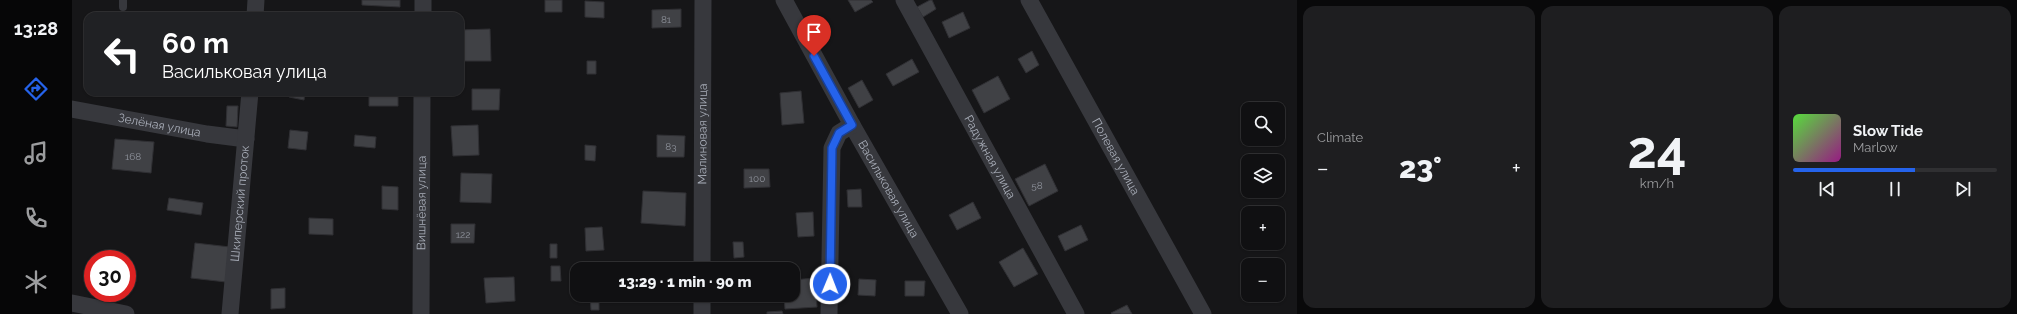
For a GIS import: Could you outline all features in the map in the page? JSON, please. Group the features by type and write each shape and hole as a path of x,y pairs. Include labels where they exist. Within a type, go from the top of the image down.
{"street":[{"path":"255,12 256,0"},
{"path":"423,0 423,12"},
{"name":"Малиновая улица","path":"702,262 703,0"},
{"name":"Васильковая улица","path":"784,0 852,125 960,314"},
{"name":"Радужная улица","path":"904,0 1076,314"},
{"name":"Полевая улица","path":"1029,0 1203,314"},
{"name":"Шкиперский проток","path":"230,314 250,96"},
{"name":"Вишнёвая улица","path":"421,314 422,96"},
{"name":"Зелёная улица","path":"72,109 207,134 246,139"},
{"path":"829,314 832,148 839,133 852,125"},
{"path":"702,302 702,314"},
{"path":"72,303 126,314"}],"building":[{"path":"362,0 400,0 400,7 362,5"},
{"path":"545,0 562,0 562,12 545,12"},
{"path":"848,0 871,0 873,2 855,12"},
{"path":"932,0 936,9 923,17 917,7"},
{"path":"585,1 604,2 604,18 585,17"},
{"path":"681,9 681,27 652,28 652,10"},
{"path":"963,12 970,28 949,38 942,22"},
{"path":"490,29 491,61 464,61 464,30"},
{"path":"1032,51 1039,65 1026,73 1018,59"},
{"path":"912,59 919,72 893,86 886,74"},
{"path":"587,61 596,61 596,74 587,74"},
{"path":"998,76 1010,99 984,113 972,90"},
{"path":"862,80 873,100 859,108 848,88"},
{"path":"472,89 500,89 499,110 472,110"},
{"path":"801,91 804,123 782,125 780,93"},
{"path":"289,96 304,96 304,100"},
{"path":"369,96 398,96 398,106 369,106"},
{"path":"227,106 238,106 237,127 226,126"},
{"path":"478,125 479,155 453,156 451,126"},
{"path":"290,130 308,132 306,150 288,148"},
{"path":"355,135 376,137 375,148 354,146"},
{"path":"657,135 685,136 684,157 657,157"},
{"path":"115,139 154,142 151,173 112,169"},
{"path":"585,145 596,146 595,161 585,160"},
{"path":"1045,164 1058,191 1029,206 1015,179"},
{"path":"744,169 769,169 770,187 744,188"},
{"path":"461,173 492,174 491,203 460,202"},
{"path":"382,186 398,187 398,210 382,209"},
{"path":"861,189 862,207 848,207 847,190"},
{"path":"643,191 686,193 685,226 641,223"},
{"path":"169,198 203,203 201,215 167,210"},
{"path":"973,202 981,218 957,230 949,215"},
{"path":"813,212 814,236 798,237 796,213"},
{"path":"309,218 333,219 333,235 309,234"},
{"path":"451,224 475,224 474,243 451,243"},
{"path":"1081,225 1088,240 1065,251 1058,236"},
{"path":"602,227 604,250 586,251 585,228"},
{"path":"733,242 743,242 744,257 734,258"},
{"path":"195,243 230,247 226,282 191,278"},
{"path":"550,244 557,244 557,258 550,258"},
{"path":"1023,248 1038,274 1014,287 999,262"},
{"path":"551,266 560,266 561,281 551,281"},
{"path":"514,277 515,301 486,303 484,278"},
{"path":"815,278 817,307 785,309 784,302 800,302 800,279"},
{"path":"859,279 876,280 875,296 858,295"},
{"path":"905,281 925,281 924,296 905,296"},
{"path":"285,288 285,308 271,309 271,289"},
{"path":"590,302 599,302 599,310 591,310"},
{"path":"1127,305 1132,314 1111,313"},
{"path":"782,311 783,314 767,314 767,312"}],"route":[{"path":"814,56 852,125 839,133 832,148 830,284"}]}
